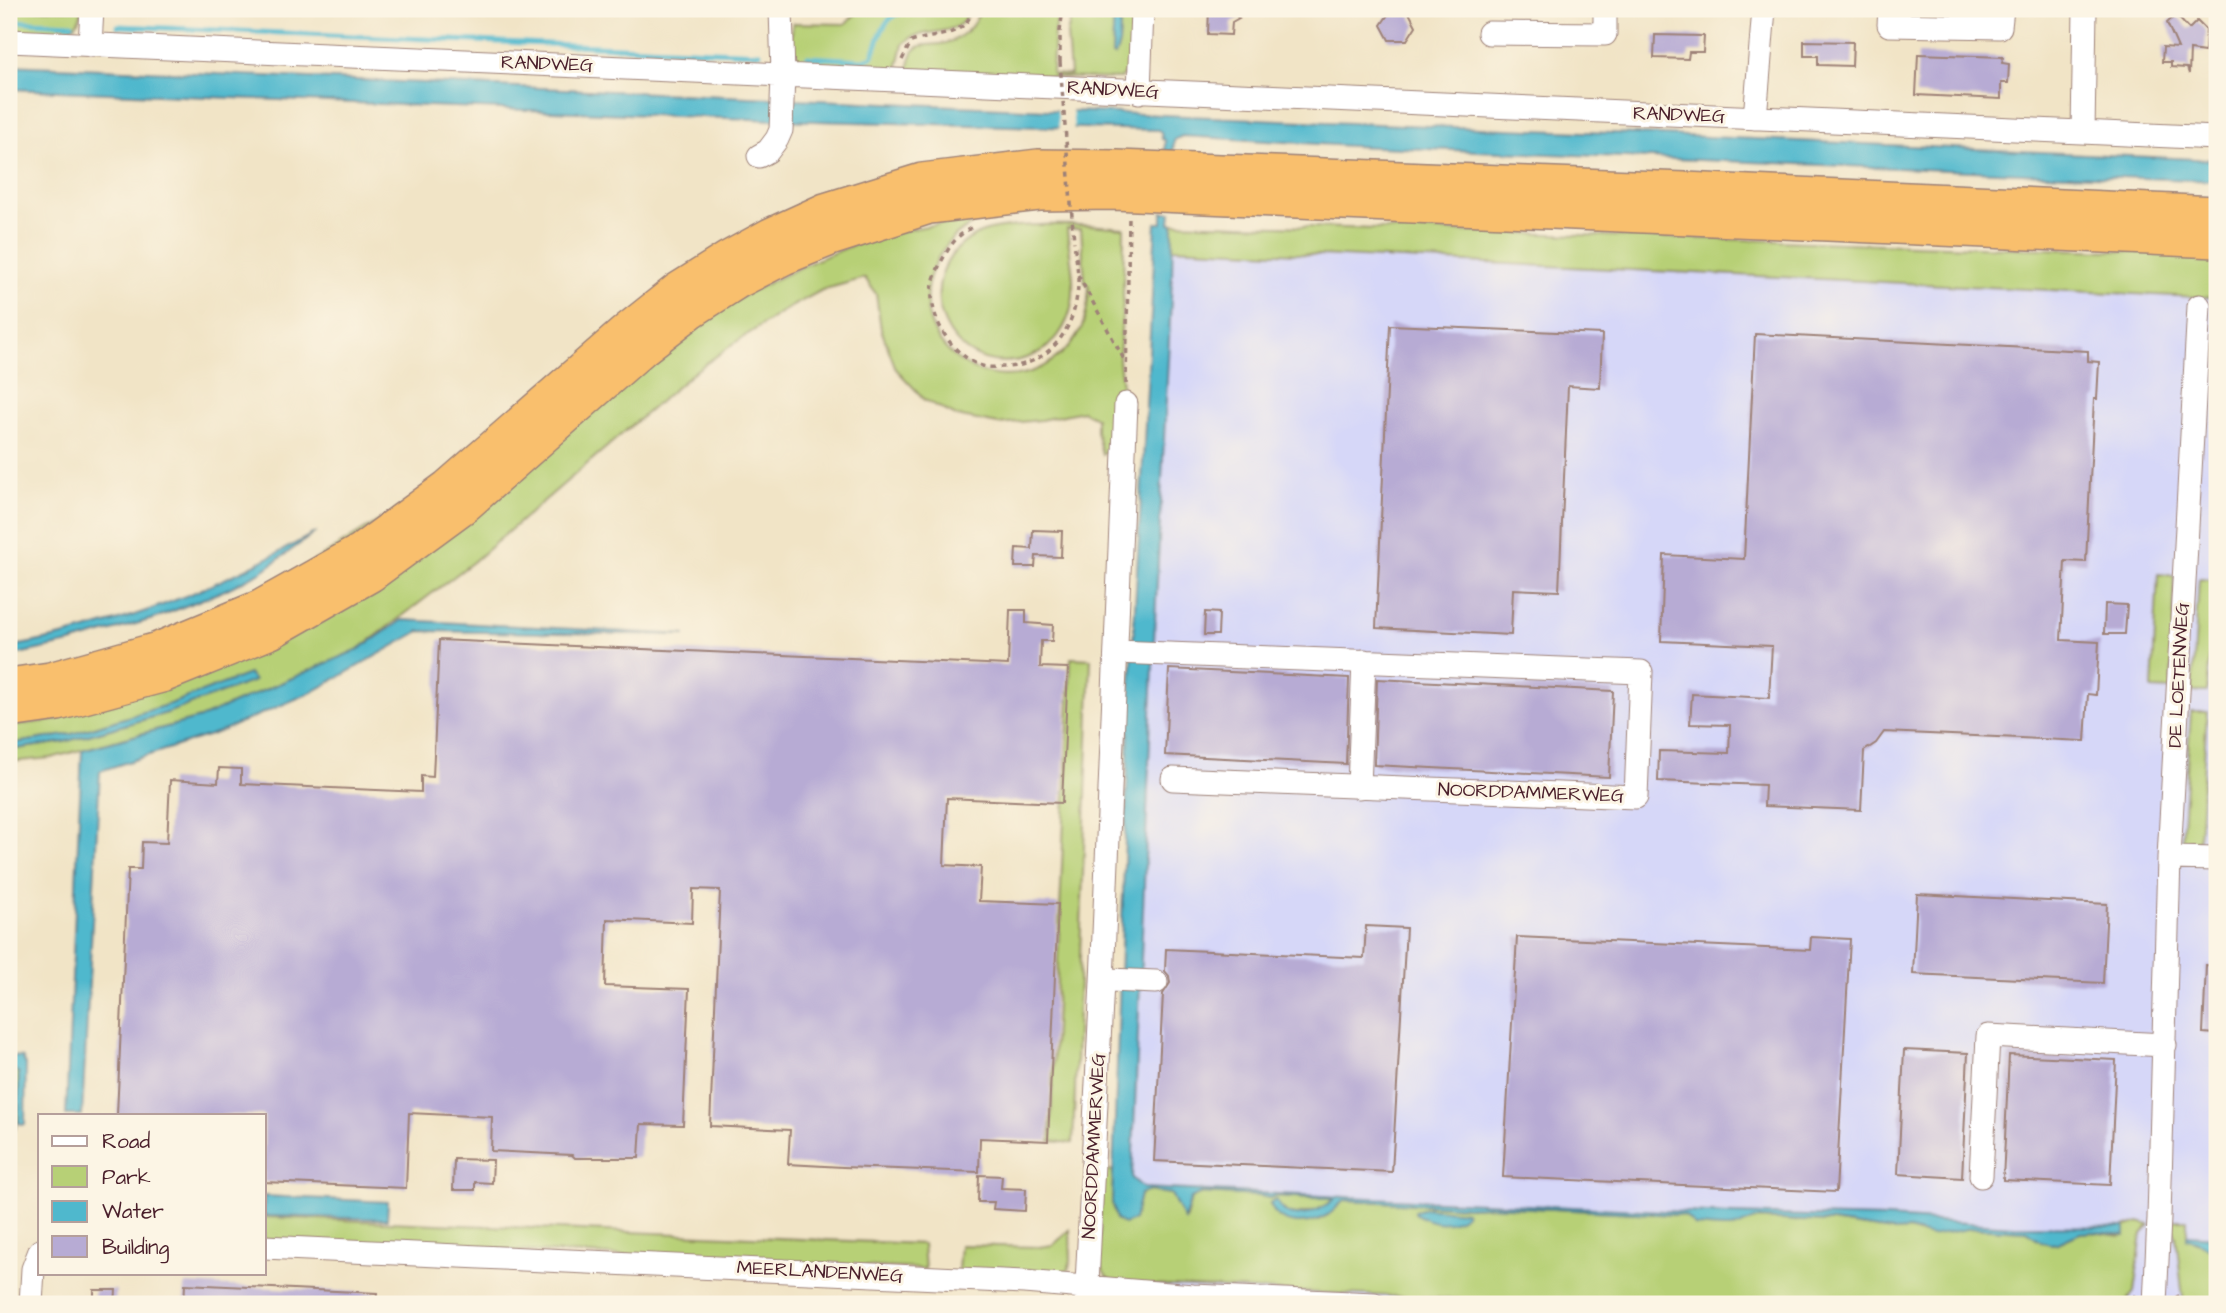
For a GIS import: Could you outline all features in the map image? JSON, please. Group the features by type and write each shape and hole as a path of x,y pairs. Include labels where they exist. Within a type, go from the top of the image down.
{"highway":[{"path":"9,685 50,679 158,649 260,607 360,551 447,487 628,329 677,290 729,257 825,210 922,180 1038,166 1117,166 2217,213"},
{"path":"9,711 58,704 165,675 271,632 371,575 465,506 642,350 710,300 784,258 833,238 929,207 1040,194 1114,193 2217,242"}],"street":[{"path":"90,45 92,9"},
{"path":"759,156 768,151 777,139 782,109 781,9"},
{"path":"1139,92 1142,9"},
{"path":"1489,33 1605,34 1605,9"},
{"path":"1755,118 1764,9"},
{"path":"1890,9 1889,25 2000,27 2002,9"},
{"path":"2082,132 2085,9"},
{"name":"RANDWEG","path":"9,41 2217,138"},
{"name":"DE LOETENWEG","path":"2155,1304 2169,858 2199,306"},
{"name":"NOORDDAMMERWEG","path":"1086,1296 1106,981 1126,404"},
{"name":"NOORDDAMMERWEG","path":"1119,653 1642,672 1636,797 1173,779"},
{"path":"1359,787 1364,661"},
{"path":"2169,858 2217,859"},
{"path":"1106,981 1154,982"},
{"path":"1981,1176 1988,1036 2165,1045"},
{"name":"MEERLANDENWEG","path":"266,1247 1010,1281 1086,1296 1194,1296 1374,1304"},
{"path":"31,1304 33,1269 38,1256"}],"path":[{"path":"902,79 902,60 911,41 944,35 958,29 970,19 973,9"},
{"path":"957,238 947,250 934,278 932,292 934,311 943,333 960,354 984,367 1016,367 1052,350 1066,332 1078,294 1060,62 1063,9"},
{"path":"1077,273 1126,364 1129,215"}],"shaded area":[{"path":"1159,246 2217,295 2217,1304 1114,1304"}],"green space":[{"path":"9,9 82,9 79,20 72,27 64,31 42,33 9,31"},
{"path":"861,9 969,9 966,18 954,28 912,37 904,43 897,70 799,65 792,50 793,23 845,24"},
{"path":"980,9 1059,9 1054,32 1052,74 1070,75 1067,34 1073,9 1114,9 1112,55 1115,56 1119,44 1121,9 1136,9 1133,63 1120,79 908,73 917,48 947,43 960,37 975,21"},
{"path":"991,217 972,225 949,242 933,268 927,295 930,320 940,341 957,359 978,371 1002,376 1027,373 1052,361 1069,346 1081,329 1086,314 1089,287 1085,282 1081,229 1067,229 1073,294 1070,312 1059,335 1047,347 1032,356 1003,362 978,356 958,343 945,323 939,300 941,276 953,253 976,235 1006,227 1091,225 1124,228 1119,359 1124,405 1117,444 1102,454 1096,431 1096,418 1082,411 1041,420 998,424 956,416 925,400 896,369 881,329 876,294 865,278 822,290 783,311 694,372 473,562 359,649 200,718 51,758 9,762 9,750 64,742 167,713 250,674 170,704 72,734 9,744 9,726 56,720 750,292 816,260 868,240 924,226"},
{"path":"1173,223 2217,254 2217,298 1173,248"},
{"path":"2158,574 2175,576 2171,690 2152,689"},
{"path":"2199,579 2215,580 2207,692 2192,692"},
{"path":"1071,658 1091,659 1073,1143 1050,1141"},
{"path":"2191,712 2207,712 2199,841 2182,840"},
{"path":"9,1061 20,1061 20,1117 14,1131 9,1131"},
{"path":"1102,1170 1113,1171 1112,1202 1116,1219 1134,1220 1140,1194 1150,1191 1171,1194 1186,1218 1191,1198 1201,1193 1335,1199 1317,1210 1296,1215 1270,1205 1284,1217 1301,1222 1318,1220 1346,1200 1679,1215 1699,1226 1723,1227 1758,1219 1832,1222 1892,1231 1909,1230 1920,1234 1972,1228 2026,1231 2051,1244 2080,1233 2119,1236 2125,1235 2125,1227 2139,1222 2150,1225 2142,1234 2134,1292 2125,1304 1564,1304 1127,1284 1113,1281 1106,1276 1098,1261"},
{"path":"266,1217 923,1244 925,1269 266,1240"},
{"path":"2169,1220 2187,1220 2187,1239 2217,1250 2217,1304 2186,1304 2183,1299 2176,1236"},
{"path":"1070,1230 1071,1260 1068,1270 1057,1275 958,1271 960,1245 1039,1247 1053,1245"}],"water":[{"path":"1114,9 1121,9 1119,44 1115,56 1112,55"},
{"path":"9,65 2217,160 2217,181 1352,146 1182,136 1174,140 1173,152 1165,151 1165,140 1158,130 775,120 9,89"},
{"path":"1162,212 1171,212 1170,223 1173,223 1172,278 1132,1178 1143,1188 1732,1214 1887,1218 2014,1226 2125,1227 2125,1235 2080,1233 2051,1244 2026,1231 1972,1228 1931,1236 1909,1230 1892,1231 1832,1222 1758,1219 1732,1228 1722,1228 1695,1226 1685,1216 1679,1215 1347,1200 1321,1218 1295,1223 1280,1217 1270,1203 1276,1200 1287,1213 1299,1215 1318,1209 1334,1199 1201,1193 1191,1198 1184,1220 1171,1194 1150,1191 1140,1194 1134,1220 1124,1224 1116,1219 1112,1202 1130,699 1156,223 1162,223"},
{"path":"316,532 261,572 225,590 153,619 70,643 9,656 9,647 90,629 206,588"},
{"path":"402,620 686,635 420,631 314,691 219,732 100,771 82,1114 66,1114 82,750 200,718 359,649"},
{"path":"249,674 254,681 167,713 64,742 9,750 9,744 72,734 170,704"},
{"path":"9,1056 22,1057 26,1065 23,1125 19,1123 19,1073 9,1066"},
{"path":"266,1196 388,1202 387,1219 266,1216"},
{"path":"1427,1208 1466,1214 1454,1221 1441,1222 1427,1220 1415,1213"},
{"path":"2187,1235 2217,1237 2217,1250 2187,1239"}],"pier":[{"path":"1057,107 1072,108 1074,131 1059,131"}],"building":[{"path":"1209,9 1232,9 1232,13 1239,18 1232,22 1231,35 1208,34"},
{"path":"1392,9 1407,9 1416,26 1407,40 1389,40 1381,25"},
{"path":"2176,15 2189,29 2197,21 2206,30 2205,52 2190,50 2189,74 2187,68 2171,67 2171,62 2162,62 2163,47 2178,48 2167,23"},
{"path":"1655,35 1704,36 1703,52 1689,52 1688,59 1654,58"},
{"path":"1804,41 1853,42 1852,66 1818,65 1818,56 1804,56"},
{"path":"1918,54 2003,57 2002,63 2009,64 2008,83 2001,83 2001,99 1916,95"},
{"path":"1390,325 1602,334 1600,388 1568,386 1559,591 1513,589 1511,635 1376,628"},
{"path":"1755,334 2088,351 2088,361 2099,362 2097,399 2094,399 2086,562 2065,561 2061,640 2099,642 2096,695 2088,694 2085,741 1884,732 1876,743 1864,751 1861,810 1764,806 1765,785 1658,781 1659,751 1729,753 1730,725 1690,724 1692,694 1769,698 1772,646 1661,641 1664,555 1744,559"},
{"path":"1033,530 1062,531 1061,557 1036,556 1035,567 1015,567 1016,548 1032,549"},
{"path":"2105,604 2127,605 2125,634 2104,634"},
{"path":"1010,610 1026,610 1026,623 1053,625 1052,641 1041,641 1040,667 1068,668 1062,803 947,798 944,865 981,867 979,901 1058,904 1048,1141 980,1138 979,1172 843,1167 788,1164 790,1130 710,1126 720,890 693,889 692,923 607,919 605,986 689,989 683,1125 641,1124 639,1158 575,1158 572,1155 491,1151 492,1117 409,1113 406,1188 266,1182 266,1114 117,1114 128,869 141,869 142,842 167,843 170,780 218,783 219,768 241,769 241,784 421,792 421,776 433,777 439,640 1008,665"},
{"path":"1205,612 1219,613 1218,635 1204,635"},
{"path":"1169,669 1349,678 1346,764 1165,755"},
{"path":"1377,679 1613,691 1609,777 1374,765"},
{"path":"1917,894 2107,904 2103,983 1913,974"},
{"path":"1366,926 1406,928 1392,1172 1154,1161 1163,994 1170,983 1165,971 1166,949 1364,958"},
{"path":"1517,937 1810,950 1811,937 1850,939 1836,1192 1503,1177"},
{"path":"2206,965 2217,966 2217,1034 2203,1033"},
{"path":"1904,1050 1968,1053 1962,1178 1898,1174"},
{"path":"2009,1055 2116,1060 2110,1185 2003,1180"},
{"path":"454,1159 493,1160 492,1183 475,1182 475,1190 453,1190"},
{"path":"979,1175 1002,1176 1001,1188 1026,1189 1025,1211 993,1209 994,1202 978,1202"},
{"path":"185,1284 377,1293 376,1304 184,1304"},
{"path":"94,1290 116,1290 115,1304 94,1304"}],"waterway":[{"path":"807,57 863,60 872,57 884,28 893,16 910,10 933,9"},
{"path":"9,21 72,24"},
{"path":"118,26 760,53"}]}
